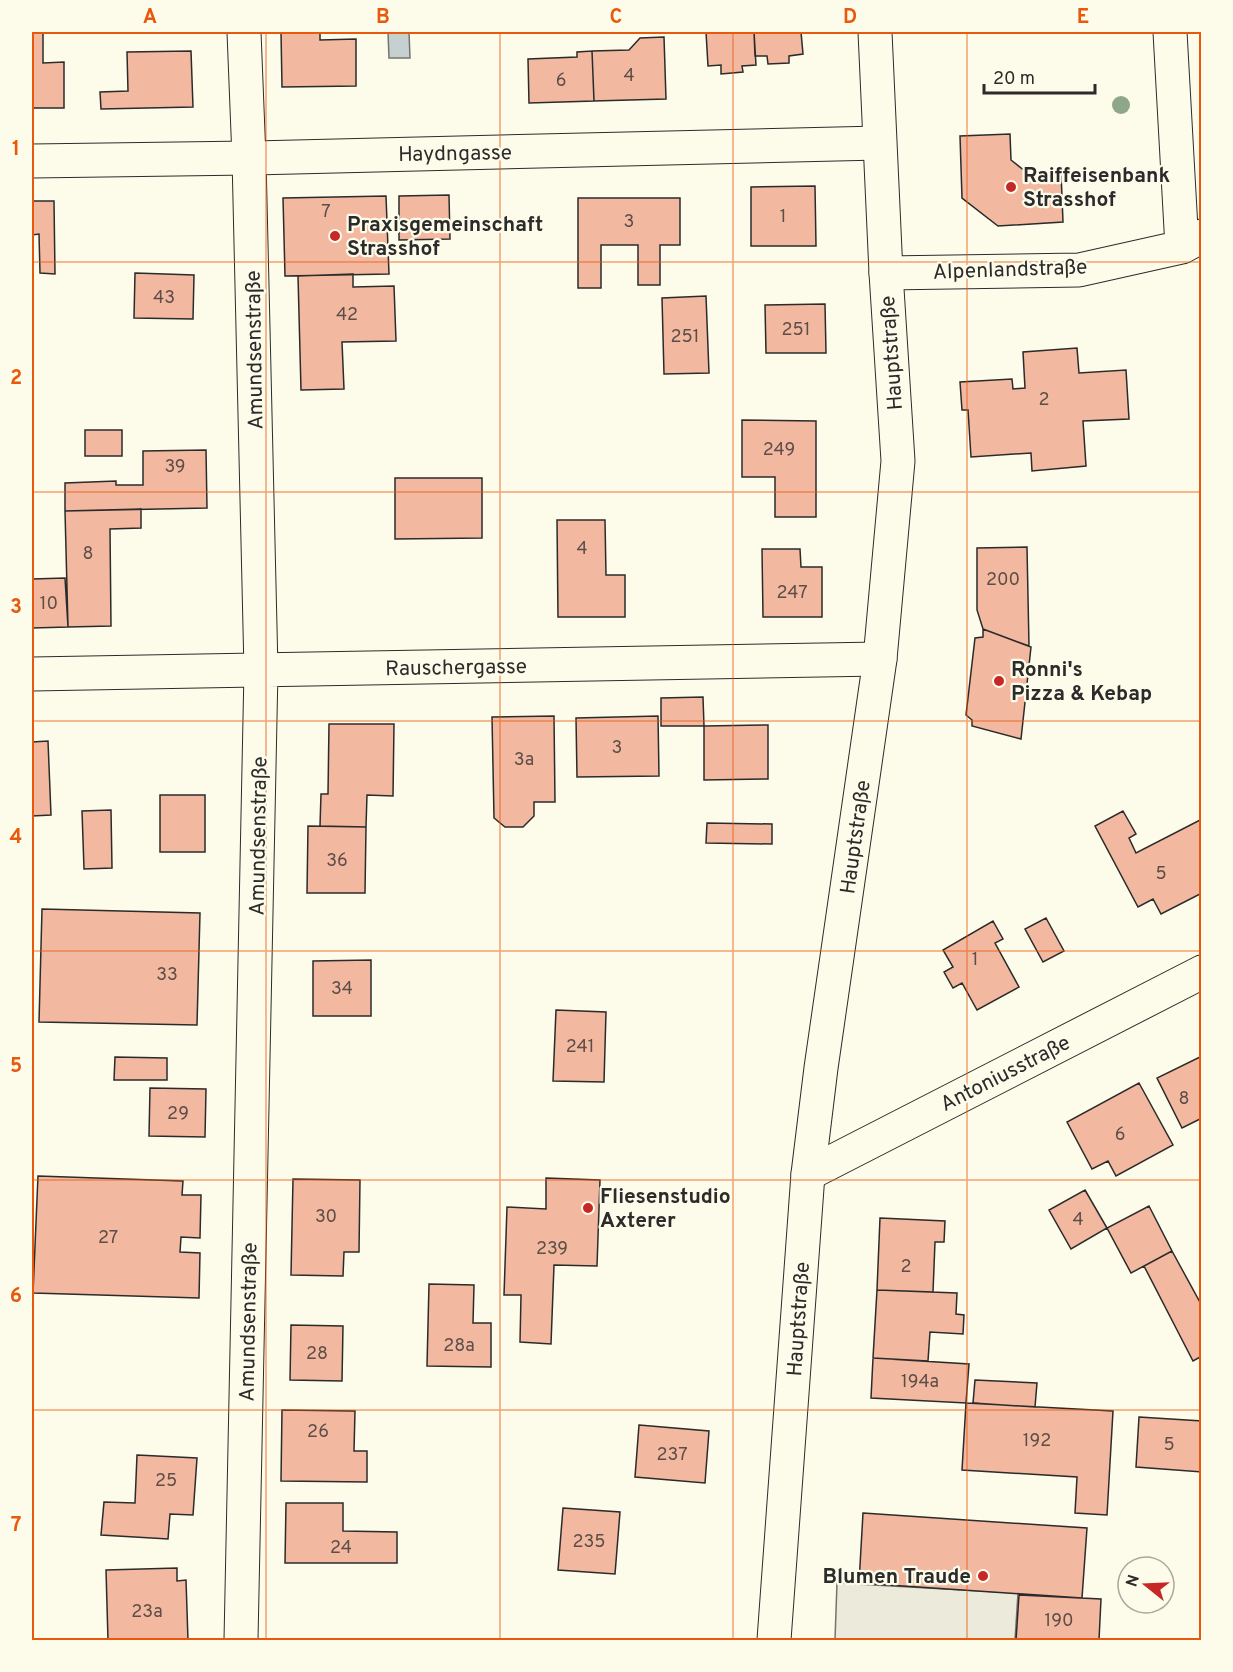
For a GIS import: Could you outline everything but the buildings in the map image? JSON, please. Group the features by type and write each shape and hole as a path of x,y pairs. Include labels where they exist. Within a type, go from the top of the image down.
{"street":[{"name":"Amundsenstraße","path":"241,1641 261,670 244,32"},
{"name":"Hauptstraße","path":"774,1641 808,1174 821,1068 880,659 898,462 879,143 875,32"},
{"path":"1170,32 1192,242"},
{"name":"Haydngasse","path":"32,161 879,143"},
{"name":"Alpenlandstraße","path":"886,273 1079,270 1192,242"},
{"name":"Rauschergasse","path":"32,674 880,659"},
{"name":"Antoniusstraße","path":"808,1174 1202,972"}],"shaded area":[{"path":"388,32 409,32 410,58 389,58"},
{"path":"837,1583 1018,1593 1015,1640 835,1640"}],"place":[{"name":"Raiffeisenbank Strasshof","path":"1011,187"},
{"name":"Praxisgemeinschaft Strasshof","path":"335,236"},
{"name":"Ronni's Pizza & Kebap","path":"999,681"},
{"name":"Fliesenstudio Axterer","path":"588,1208"},
{"name":"Blumen Traude","path":"983,1576"}]}
